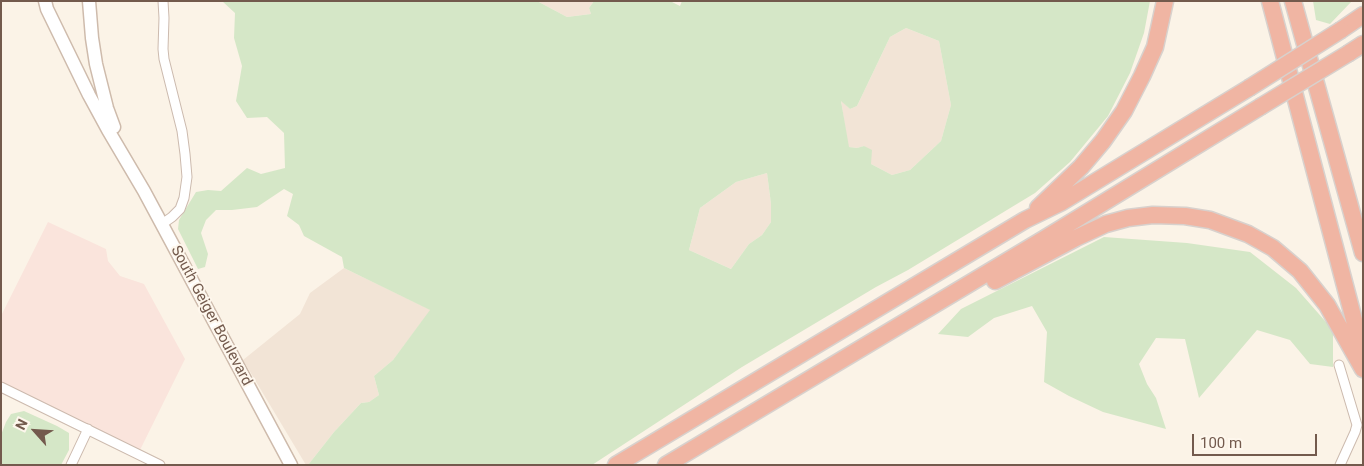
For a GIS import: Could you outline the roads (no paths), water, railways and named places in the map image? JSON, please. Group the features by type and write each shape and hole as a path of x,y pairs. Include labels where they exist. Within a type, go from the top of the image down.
{"highway":[{"path":"1025,220 1081,166 1103,141 1124,111 1155,47 1165,1"},
{"path":"1270,1 1363,354"},
{"path":"1292,1 1363,253"},
{"path":"616,465 1025,220 1062,202 1249,88 1363,15"},
{"path":"666,465 1044,239 1356,49"},
{"path":"948,296 992,282 1106,224 1128,218 1153,215 1185,216 1210,220 1248,234 1273,248 1300,271 1327,305 1363,369"}],"main road":[{"path":"45,1 89,95 130,167"},
{"path":"89,1 96,64 107,108 130,167"},
{"name":"South Geiger Boulevard","path":"130,167 291,465"}],"street":[{"path":"162,224 180,209 184,198 187,177 182,131 164,59 163,1"},
{"path":"1339,365 1357,425 1340,465"},
{"path":"1,387 160,465"},
{"path":"71,465 88,429"}]}
